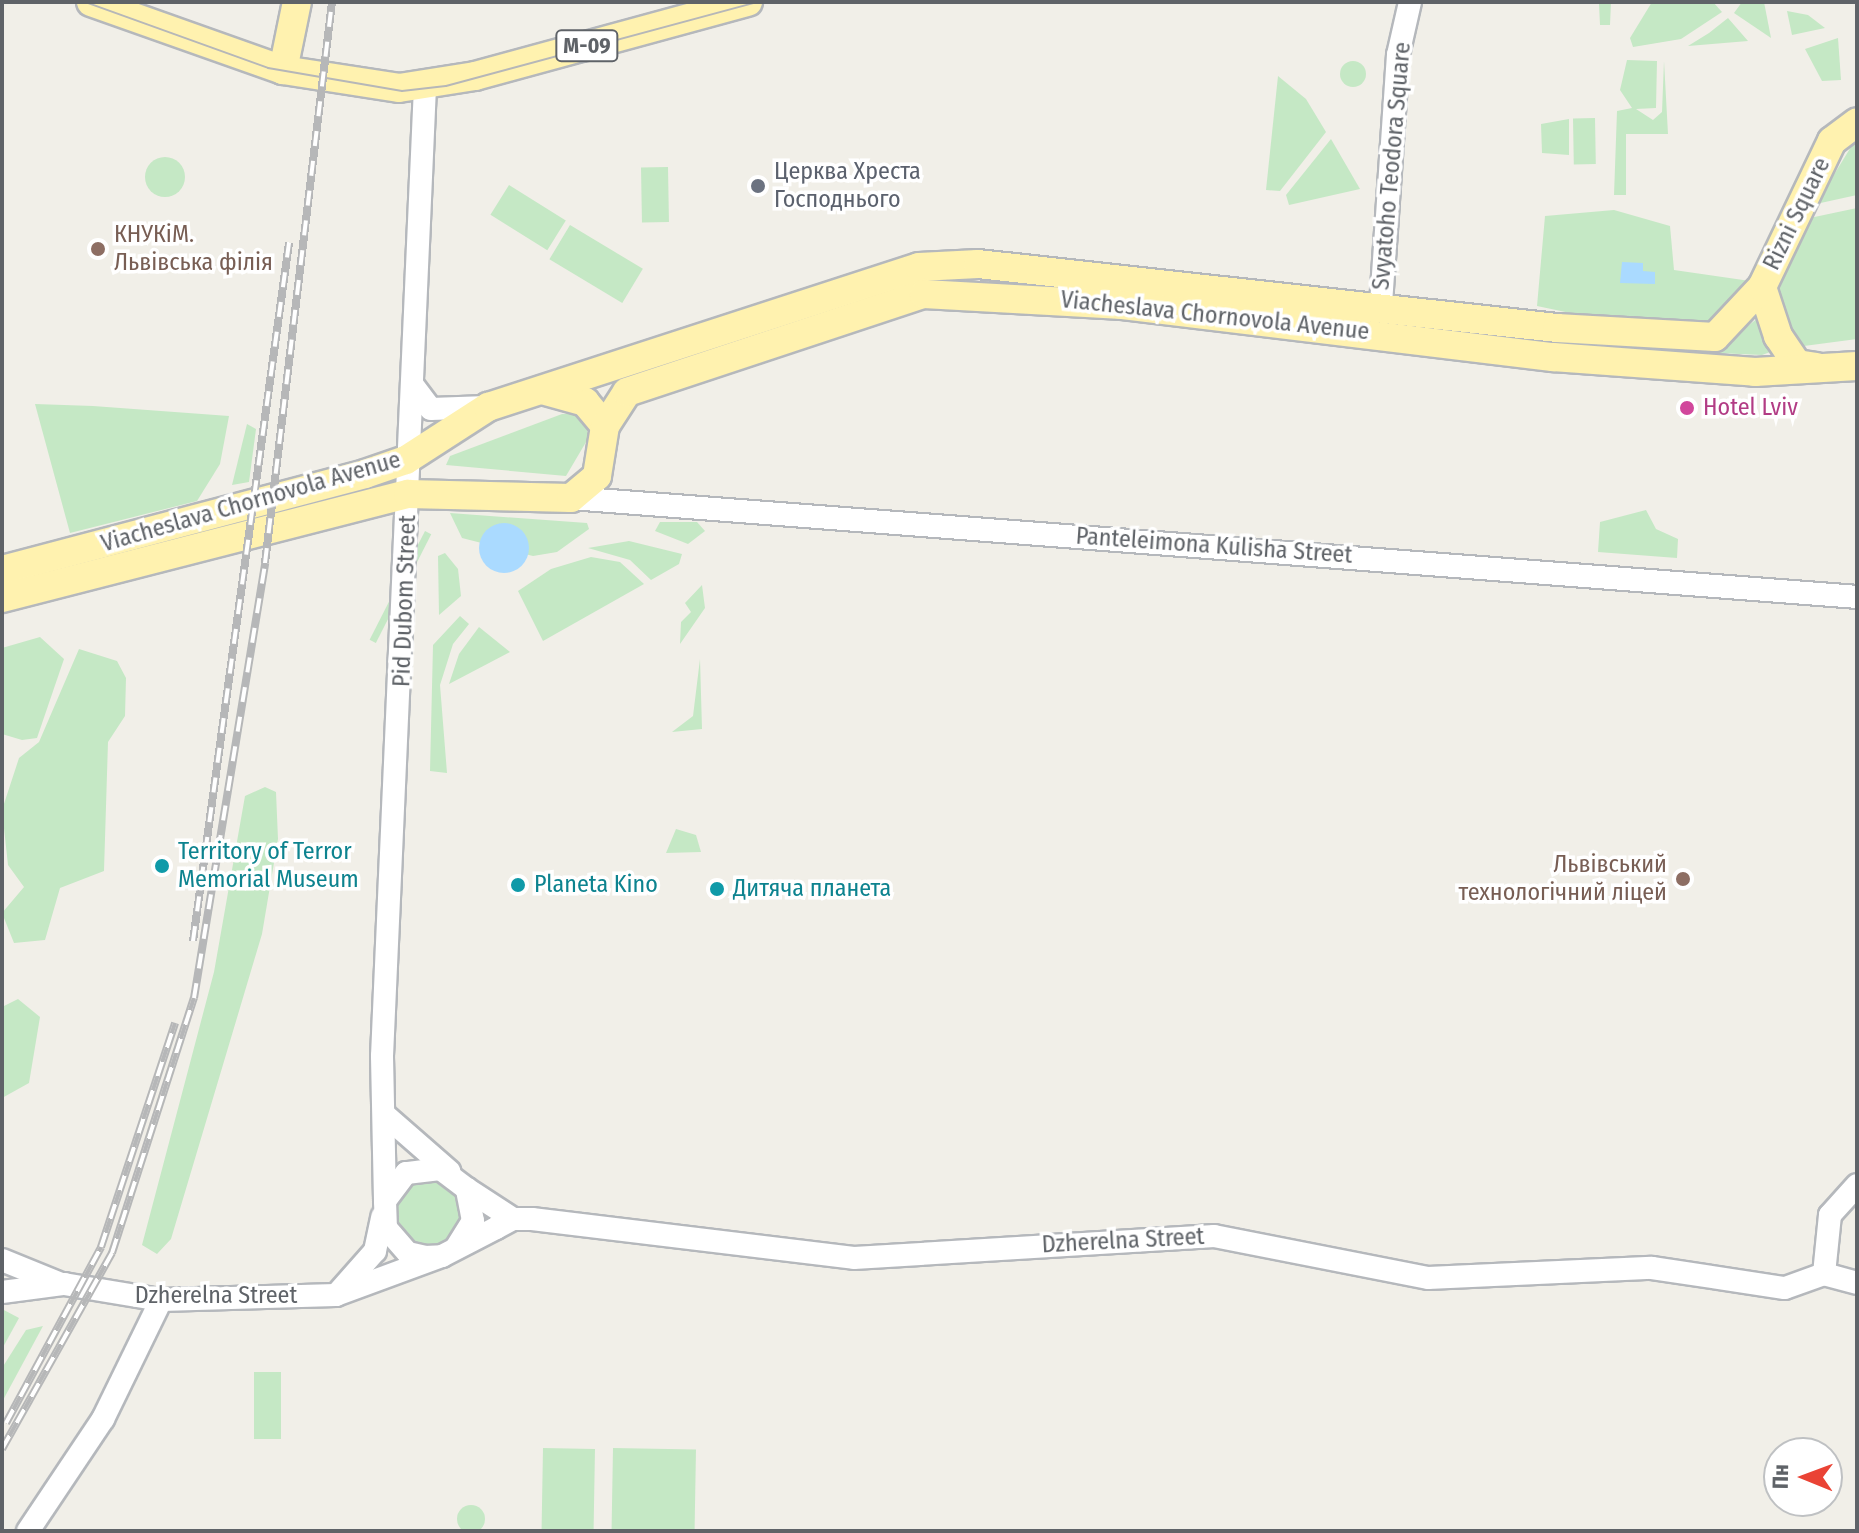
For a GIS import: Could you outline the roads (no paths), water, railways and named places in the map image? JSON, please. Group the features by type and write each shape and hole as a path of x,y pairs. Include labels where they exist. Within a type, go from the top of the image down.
{"main road":[{"name":"М-09","path":"91,2 283,70 425,88 748,2"},
{"path":"283,70 297,2"},
{"name":"Rizni Square","path":"1697,339 1728,331 1762,287 1832,141 1857,122"},
{"name":"Viacheslava Chornovola Avenue","path":"2,570 406,460 488,407 919,267 978,264 1697,339"},
{"name":"Rizni Square","path":"1762,287 1765,312 1797,364 1847,368"},
{"name":"Viacheslava Chornovola Avenue","path":"605,426 613,407 643,384 901,299 952,292 1310,325 1553,357 1755,372 1847,368"},
{"path":"542,390 585,402 605,426 597,476 571,498"},
{"name":"Viacheslava Chornovola Avenue","path":"2,598 408,494 571,498"}],"street":[{"name":"Svyatoho Teodora Square","path":"1381,304 1403,29 1410,2"},
{"name":"Pid Dubom Street","path":"384,1206 408,494 406,460 429,128 425,88"},
{"name":"Viacheslava Chornovola Avenue","path":"412,384 431,409 488,407"},
{"name":"Panteleimona Kulisha Street","path":"571,498 1857,597"},
{"path":"384,1206 386,1228 408,1253 449,1252 473,1221 462,1183 386,1116"},
{"path":"336,1295 375,1251 384,1206 414,1170 462,1183"},
{"name":"Dzherelna Street","path":"462,1183 513,1219 854,1258 1214,1236 1428,1278 1652,1268 1785,1288 1824,1274"},
{"path":"1857,1185 1830,1215 1824,1274 1857,1283"},
{"name":"Dzherelna Street","path":"2,1292 64,1284 161,1300 336,1295 449,1252 513,1219"},
{"path":"2,1260 64,1284"},
{"path":"28,1531 103,1419 161,1300"}],"water":[{"path":"1622,262 1643,263 1643,271 1655,272 1655,284 1620,283"},
{"path":"504,523 521,531 529,548 521,565 504,573 487,565 479,548 487,531"}],"tram line":[{"path":"85,2 268,68 402,91 446,86 758,2"}],"railway":[{"path":"2,1449 112,1253 194,998 265,563 332,2"},
{"path":"193,941 289,243"},
{"path":"6,1423 101,1247 175,1023"}],"place":[{"name":"Церква Хреста Господнього","path":"758,186"},
{"name":"КНУКіМ. Львівська філія","path":"98,249"},
{"name":"Hotel Lviv","path":"1687,408"},
{"name":"Territory of Terror Memorial Museum","path":"162,866"},
{"name":"Львівський технологічний ліцей","path":"1683,879"},
{"name":"Planeta Kino","path":"518,885"},
{"name":"Дитяча планета","path":"717,889"}]}
